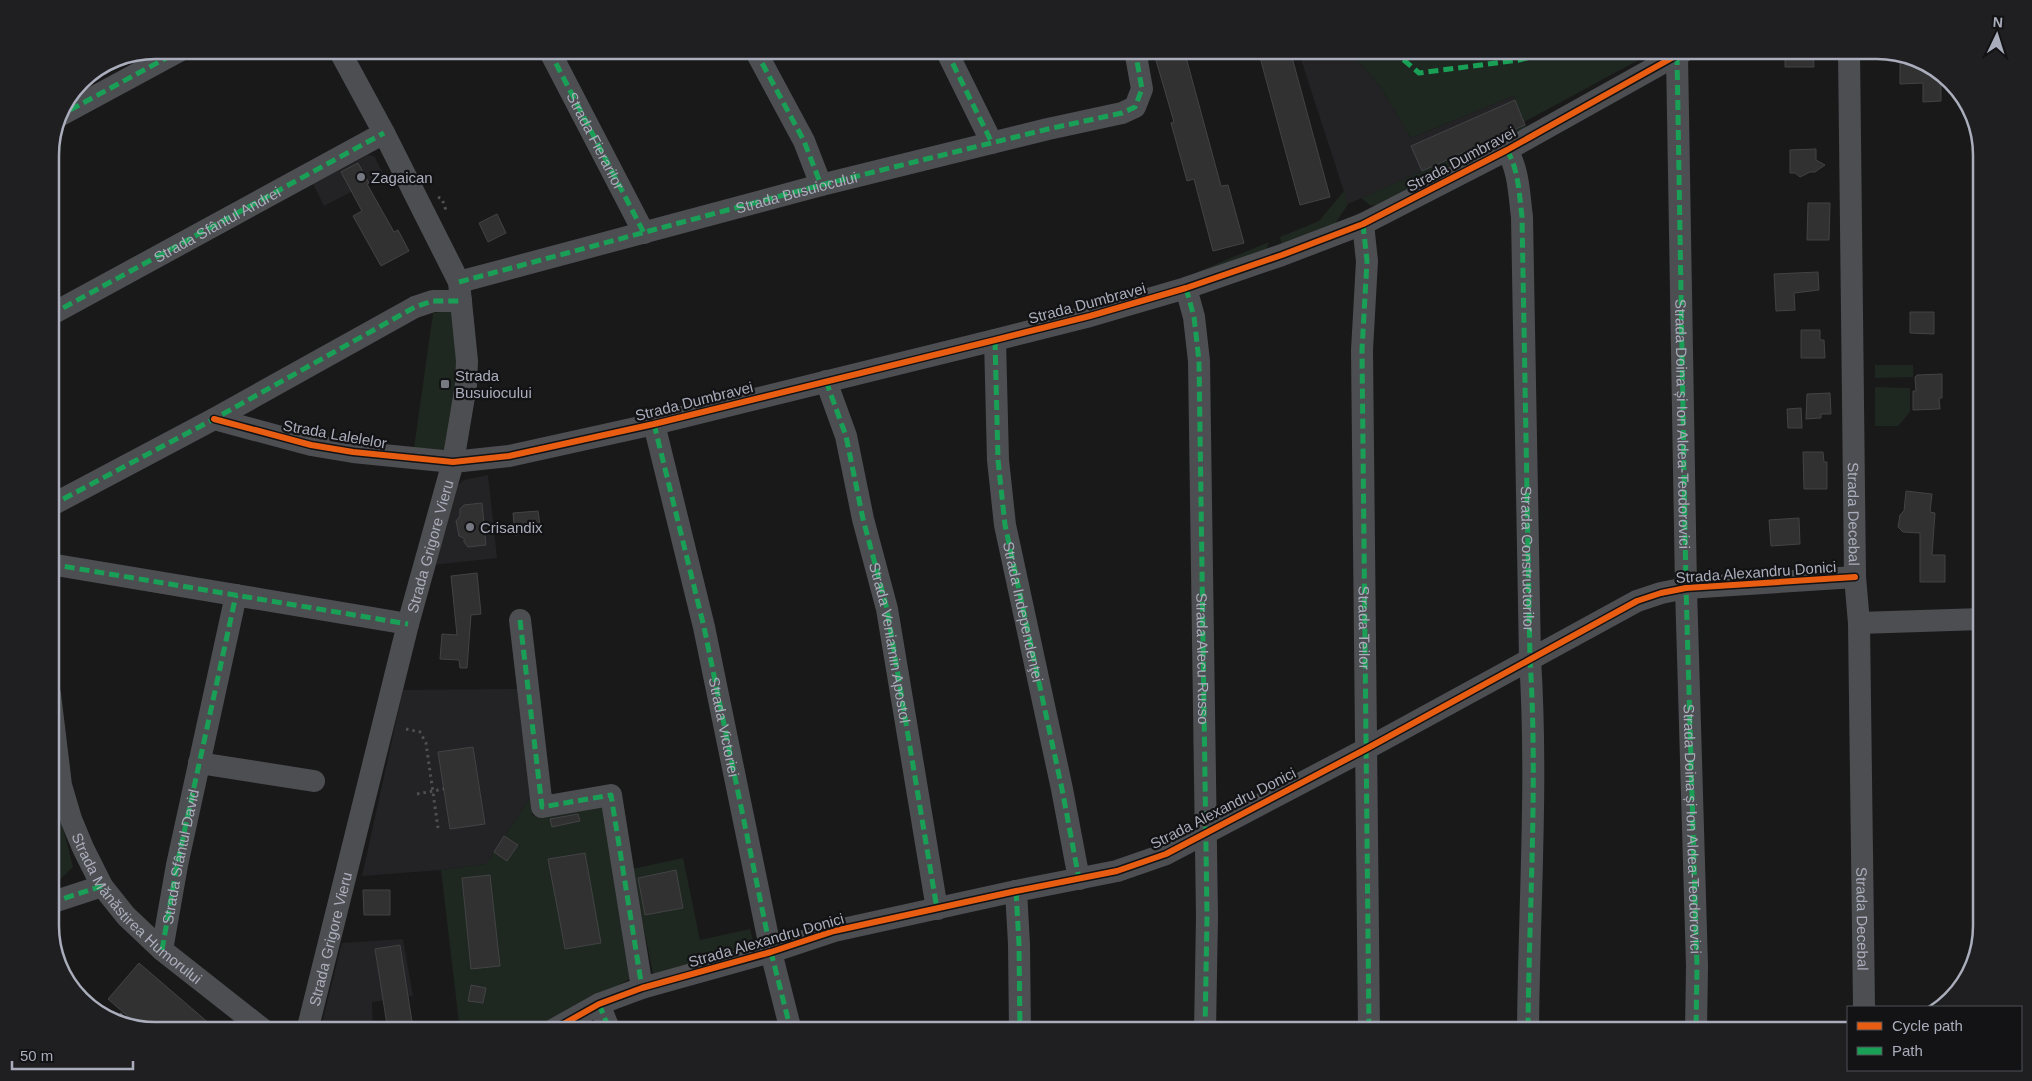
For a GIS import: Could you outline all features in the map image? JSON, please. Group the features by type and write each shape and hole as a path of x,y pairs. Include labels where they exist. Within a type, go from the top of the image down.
{"street":[{"path":"69,112 165,59"},
{"name":"Strada Grigore Vieru","path":"309,1022 408,624 453,462 466,385 467,361 460,292 384,133 344,59"},
{"name":"Strada Fierarilor","path":"554,59 644,232"},
{"path":"760,59 804,141 821,185"},
{"path":"950,59 992,143"},
{"name":"Strada Busuiocului","path":"59,501 214,419 415,307 644,232 821,185 1122,113 1135,107 1142,89 1137,59"},
{"name":"Strada Dumbravei","path":"453,462 509,456 654,424 1090,316 1186,288 1282,255 1363,224 1507,150 1671,59"},
{"name":"Strada Doina și Ion Aldea-Teodorovici","path":"1682,59 1686,588 1697,966 1696,1022"},
{"name":"Strada Decebal","path":"1849,59 1855,577 1859,623 1864,1006"},
{"name":"Strada Sfântul Andrei","path":"59,310 384,133"},
{"name":"Strada Constructorilor","path":"1507,150 1514,161 1522,217 1530,659 1534,710 1534,819 1528,1022"},
{"name":"Strada Teilor","path":"1363,224 1367,261 1362,350 1369,1022"},
{"name":"Strada Alecu Russo","path":"1186,288 1194,317 1199,361 1207,917 1205,1022"},
{"name":"Strada Independenţei","path":"995,340 998,460 1005,525 1062,789 1079,879"},
{"name":"Strada Veniamin Apostol","path":"826,381 846,436 863,519 887,610 937,909"},
{"name":"Strada Lalelelor","path":"214,419 311,445 353,452 453,462"},
{"name":"Strada Victoriei","path":"654,424 704,627 772,952 789,1022"},
{"path":"59,566 408,624"},
{"name":"Strada Alexandru Donici","path":"567,1022 599,1004 642,988 772,952 834,931 1016,891 1116,872 1166,854 1366,749 1637,601 1661,593 1686,588 1855,577"},
{"name":"Strada Sfântul David","path":"162,950 178,865 236,595"},
{"path":"1859,623 1973,619"},
{"path":"520,620 542,806 611,795 642,988"},
{"path":"200,763 314,781"},
{"name":"Strada Mănăstirea Humorului","path":"59,768 61,785 71,819 102,886 126,916 162,950 254,1022"},
{"path":"59,900 102,886"},
{"path":"1016,891 1020,1022"},
{"path":"599,1004 606,1022"}],"path":[{"path":"435,196 442,199 449,218"},
{"path":"406,729 420,732 426,743 438,828"},
{"path":"417,794 444,789"},
{"path":"120,1015 123,1012"}],"shaded area":[{"path":"1301,59 1356,59 1380,86 1411,138 1513,96 1526,125 1348,204"},
{"path":"1356,59 1640,59 1524,122 1513,96 1411,138 1380,86"},
{"path":"1526,125 1529,131 1387,202 1371,206 1361,198"},
{"path":"368,155 374,156 384,175 324,206 313,184"},
{"path":"1344,191 1348,204 1333,227 1282,247 1280,237 1319,221"},
{"path":"1269,242 1266,252 1198,276 1197,272"},
{"path":"454,310 461,374 444,456 414,448 433,313"},
{"path":"1875,365 1913,365 1913,377 1875,378"},
{"path":"1875,387 1910,388 1910,412 1898,426 1875,426"},
{"path":"488,475 497,558 432,565 451,491 464,480"},
{"path":"519,689 531,796 486,864 441,870 362,876 403,690"},
{"path":"531,796 533,816 605,801 633,977 553,1022 459,1022 441,870 486,864"},
{"path":"59,812 73,867 59,880"},
{"path":"683,858 700,940 750,929 756,950 654,979 632,869","holes":["675,870 683,908 645,915 638,878"]},
{"path":"403,939 413,996 372,1002 373,1022 322,1022 342,943"}],"building":[{"path":"1156,59 1186,59 1221,186 1228,185 1244,243 1213,251 1194,179 1187,181 1171,123 1174,122"},
{"path":"1260,59 1292,59 1330,197 1300,205"},
{"path":"1785,59 1814,59 1814,67 1785,67"},
{"path":"1900,62 1920,69 1940,83 1941,101 1923,102 1923,83 1900,84"},
{"path":"1515,100 1525,125 1422,171 1411,146"},
{"path":"1816,149 1816,160 1825,165 1815,172 1810,172 1800,177 1795,173 1790,173 1790,150"},
{"path":"358,163 369,183 367,184 394,232 398,230 409,251 381,266 353,216 362,211 341,172"},
{"path":"1808,203 1830,203 1829,240 1807,240"},
{"path":"497,214 506,233 488,242 479,223"},
{"path":"1818,272 1819,290 1794,293 1795,310 1776,311 1774,274"},
{"path":"1910,312 1934,312 1934,334 1910,333"},
{"path":"1801,330 1820,330 1820,340 1824,340 1825,358 1801,358"},
{"path":"1942,374 1942,398 1939,398 1940,409 1913,410 1913,391 1916,391 1915,377 1917,375"},
{"path":"1830,393 1831,414 1821,414 1821,418 1806,419 1807,394"},
{"path":"1801,408 1802,428 1788,428 1787,409"},
{"path":"1803,452 1823,452 1824,462 1827,462 1827,489 1804,489"},
{"path":"1906,491 1932,494 1930,512 1935,513 1932,555 1945,555 1945,582 1920,582 1920,533 1903,532 1898,527 1900,515 1904,511"},
{"path":"482,503 486,545 468,547 464,542 464,538 459,536 456,521 460,516 460,509 464,505"},
{"path":"538,511 541,532 515,535 513,513"},
{"path":"1799,518 1800,544 1771,546 1769,520"},
{"path":"477,573 481,614 471,615 467,668 460,668 459,660 440,659 442,634 457,635 451,576"},
{"path":"473,747 485,824 450,829 438,752"},
{"path":"578,814 580,821 552,827 550,819"},
{"path":"504,836 518,845 507,861 494,852"},
{"path":"585,853 601,943 565,949 548,859"},
{"path":"676,870 683,908 645,915 638,878"},
{"path":"490,875 500,966 471,969 462,878"},
{"path":"363,890 390,890 390,915 364,915"},
{"path":"400,945 412,1022 387,1022 375,949"},
{"path":"139,963 208,1022 155,1022 131,1019 108,999"},
{"path":"471,985 486,988 483,1003 468,1001"}],"marked path":[{"path":"71,110 164,59"},
{"path":"554,59 644,233"},
{"path":"760,59 804,141 821,185"},
{"path":"950,59 992,143"},
{"path":"459,282 821,185 1048,129 1122,113 1135,107 1142,89 1137,59"},
{"path":"1403,59 1419,73 1523,59"},
{"path":"1677,59 1686,588 1697,966 1696,1022"},
{"path":"59,310 384,133"},
{"path":"1507,150 1516,174 1522,217 1533,752 1528,1022"},
{"path":"1363,224 1367,261 1362,350 1369,1022"},
{"path":"1186,288 1194,317 1199,361 1207,917 1205,1022"},
{"path":"59,501 214,419 415,307 433,301 461,301"},
{"path":"995,340 998,460 1005,525 1062,789 1079,879"},
{"path":"826,381 846,436 863,519 887,609 937,909"},
{"path":"654,424 704,627 771,952 789,1022"},
{"path":"59,566 408,624"},
{"path":"162,950 177,865 236,595"},
{"path":"520,620 542,807 611,795 642,988"},
{"path":"59,900 102,886"},
{"path":"1016,891 1020,1022"},
{"path":"599,1004 606,1022"}],"cycle path":[{"path":"214,419 311,445 353,452 453,462 509,456 654,424 995,340 1090,316 1186,288 1282,255 1363,224 1507,150 1670,59"},
{"path":"567,1022 599,1004 642,988 771,952 834,931 1117,871 1166,854 1366,749 1637,601 1661,593 1686,588 1855,577"}],"place":[{"name":"Zagaican","path":"361,177"},
{"name":"Strada Busuiocului","path":"445,384"},
{"name":"Crisandix","path":"470,527"}]}
